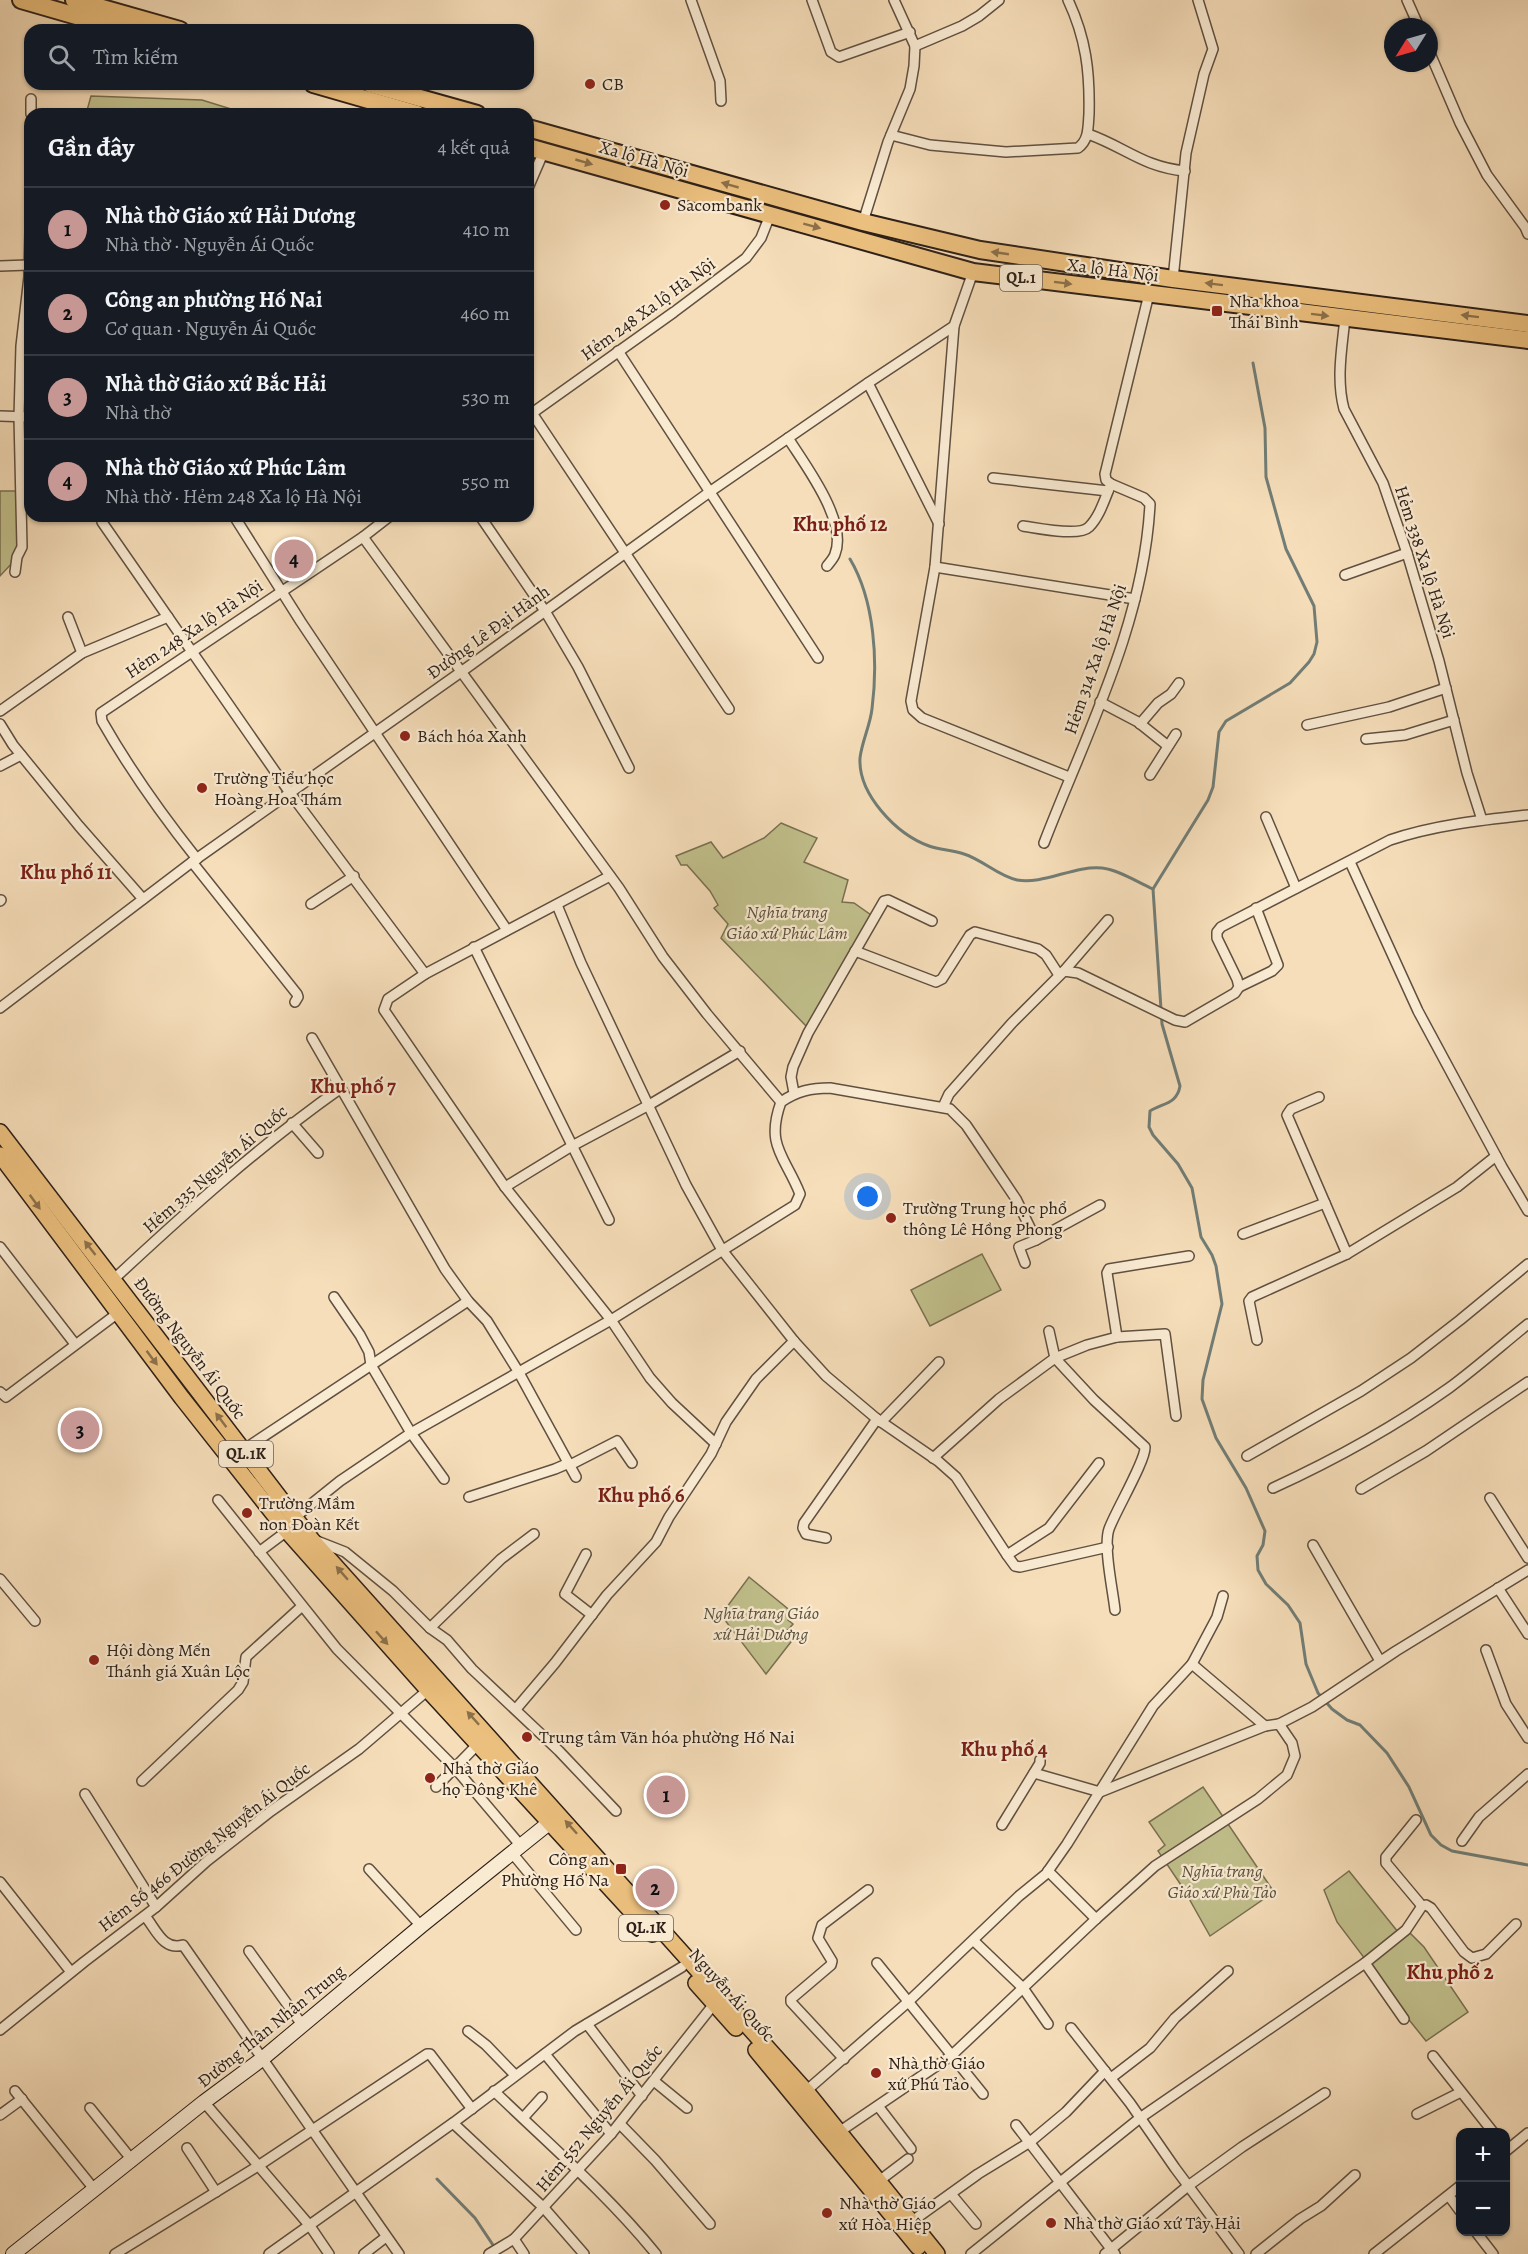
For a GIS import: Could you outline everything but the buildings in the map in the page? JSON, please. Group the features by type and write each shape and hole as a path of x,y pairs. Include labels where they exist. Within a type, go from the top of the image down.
{"highway":[{"path":"21,0 104,24"},
{"path":"74,0 155,24"},
{"path":"334,90 396,108"},
{"path":"391,90 456,108"},
{"name":"Xa lộ Hà Nội","path":"534,130 863,222 980,250 1173,279 1528,324"},
{"path":"536,149 550,135"},
{"name":"Xa lộ Hà Nội","path":"536,149 973,272 1528,340"}],"main road":[{"name":"Đường Nguyễn Ái Quốc","path":"0,1132 243,1449 291,1524 312,1540 512,1768"},
{"name":"Đường Nguyễn Ái Quốc","path":"0,1155 182,1398 291,1524 428,1690 478,1744 512,1768"},
{"path":"118,1313 131,1303"},
{"name":"Nguyễn Ái Quốc","path":"512,1768 549,1823 714,2004 801,2095"},
{"name":"Nguyễn Ái Quốc","path":"512,1768 801,2095 924,2254"},
{"name":"QL.1K","path":"801,2095 816,2103 937,2254"}],"street":[{"path":"691,0 720,81 721,101"},
{"path":"812,0 834,56 838,57 910,32"},
{"path":"863,222 891,135 910,89 915,46 894,0"},
{"path":"915,46 962,26 999,0"},
{"path":"891,135 930,145 1006,152 1078,148 1088,134 1089,73 1086,52 1068,0"},
{"path":"1173,279 1186,153 1204,74 1213,49 1198,0"},
{"path":"1407,0 1415,18"},
{"path":"1438,72 1460,123 1487,175 1528,234"},
{"path":"31,99 31,108"},
{"path":"1088,134 1118,145 1138,159 1165,169 1185,171"},
{"name":"Hẻm 248 Xa lộ Hà Nội","path":"534,409 674,312 746,258 761,238 770,215"},
{"path":"0,266 24,266"},
{"path":"973,272 954,326 935,567 911,701 913,710 922,717 1069,777"},
{"path":"1023,526 1076,532 1085,530 1097,516 1109,487 1105,474 1149,294"},
{"name":"Hẻm 338 Xa lộ Hà Nội","path":"1345,318 1340,372 1344,409 1383,483 1407,553 1482,820"},
{"path":"15,572 17,557 22,547 19,417 24,320"},
{"name":"Đường Lê Đại Hành","path":"0,1008 195,860 461,672 711,491 954,326"},
{"path":"618,351 818,658"},
{"path":"868,383 939,524"},
{"path":"0,416 24,417"},
{"path":"534,419 729,709"},
{"path":"788,438 828,502 835,518 836,554 827,566"},
{"path":"993,478 1109,487"},
{"name":"Hẻm 314 Xa lộ Hà Nội","path":"1044,843 1100,702 1135,599 1149,530 1150,504 1144,498 1109,487"},
{"path":"102,522 290,793 425,974"},
{"path":"238,522 507,930"},
{"name":"Hẻm 248 Xa lộ Hà Nội","path":"195,860 109,734 100,718 101,714 105,709 382,522"},
{"path":"484,522 545,611 578,667 629,768"},
{"path":"363,537 610,876 663,957 707,1014 781,1102"},
{"path":"1345,575 1407,553"},
{"path":"935,567 1135,599"},
{"path":"68,617 82,653"},
{"path":"0,711 82,653 168,617"},
{"path":"1140,724 1179,683"},
{"path":"1307,725 1389,706 1446,688"},
{"path":"1100,702 1140,724 1168,746"},
{"path":"1366,739 1405,735 1454,720"},
{"path":"0,724 21,755 143,899"},
{"path":"1150,775 1176,734"},
{"path":"0,766 21,755"},
{"path":"1239,987 1217,938 1217,932 1221,927 1378,846 1407,834 1482,820 1528,815"},
{"path":"1266,817 1296,888"},
{"path":"195,860 297,994 298,999 295,1002"},
{"path":"1350,862 1418,1011 1528,1211"},
{"path":"311,904 354,876"},
{"path":"610,876 425,974 388,999 384,1010 505,1187 611,1320 650,1378 672,1403 716,1444"},
{"path":"794,1093 791,1077 808,1032 884,901 888,900 932,921"},
{"path":"557,904 581,963 686,1185 722,1250 794,1341 826,1376 879,1421 933,1458 956,1478 1015,1566 1020,1567 1108,1548"},
{"path":"855,951 936,982 942,979 970,935 975,932 1038,949 1062,973 1078,973 1175,1020 1185,1022 1235,993 1239,987 1272,971 1278,965 1256,908"},
{"path":"943,1107 949,1094 963,1077 1062,973 1108,920"},
{"path":"474,947 609,1220"},
{"path":"312,1038 445,1269 468,1301 487,1321 518,1371 576,1476"},
{"path":"505,1187 572,1146 650,1105 740,1051"},
{"name":"Hẻm 335 Nguyễn Ái Quốc","path":"114,1279 230,1175 292,1123 341,1088"},
{"path":"259,1552 339,1481 411,1432 611,1320 795,1205 800,1194 776,1145 774,1131 781,1102 794,1093 811,1088 830,1088 950,1109 957,1114 1016,1199 1036,1240"},
{"path":"1319,1097 1291,1109 1287,1115 1347,1254"},
{"path":"292,1123 318,1153"},
{"path":"1257,1340 1249,1301 1252,1297 1347,1254 1457,1186 1496,1156"},
{"path":"1243,1234 1325,1203"},
{"path":"1025,1263 1019,1247 1100,1205"},
{"path":"0,1247 75,1344"},
{"path":"1117,1337 1107,1273 1109,1269 1189,1256"},
{"path":"1247,1456 1361,1391 1410,1358 1528,1264"},
{"path":"334,1297 360,1335 369,1352 371,1365 411,1432 444,1479"},
{"path":"243,1449 468,1301"},
{"path":"0,1392 6,1397 118,1313"},
{"path":"1273,1488 1318,1467 1416,1409 1450,1387 1528,1324"},
{"path":"1049,1331 1055,1358 1094,1400 1145,1448 1144,1456 1108,1530 1115,1610"},
{"path":"933,1458 999,1399 1055,1358 1087,1345 1117,1337 1165,1334 1176,1416"},
{"path":"516,1709 607,1595 656,1542 669,1517 716,1444 726,1422 756,1380 794,1341"},
{"path":"826,1538 806,1534 803,1528 804,1523 879,1421 939,1362"},
{"path":"1361,1489 1426,1451 1528,1382"},
{"path":"469,1497 569,1464 617,1441 632,1463"},
{"path":"1007,1555 1050,1528 1099,1463"},
{"path":"1490,1498 1528,1558"},
{"path":"218,1500 301,1607 337,1649 455,1768 576,1930"},
{"path":"430,1628 501,1559 534,1534"},
{"path":"312,1540 345,1552 393,1591 430,1628 447,1640 472,1669 516,1709 616,1811"},
{"path":"1313,1545 1380,1661"},
{"path":"586,1554 565,1594 592,1615"},
{"path":"1034,1773 1100,1792 1265,1726 1278,1724 1312,1707 1380,1661 1528,1570"},
{"path":"0,1578 35,1621"},
{"path":"1498,1588 1528,1634"},
{"path":"801,2095 908,2002 1048,1871 1153,1706 1192,1664 1217,1617 1223,1596"},
{"path":"142,1781 238,1690 243,1682 246,1657 301,1607"},
{"path":"1486,1650 1506,1704 1524,1722 1528,1738"},
{"path":"1192,1664 1265,1726"},
{"name":"Hẻm Số 466 Đường Nguyễn Ái Quốc","path":"0,2030 145,1916 262,1818 359,1749 428,1690"},
{"path":"839,2132 951,2056 1155,1866 1258,1799 1287,1774 1295,1756 1292,1743 1278,1724"},
{"path":"436,1787 478,1744"},
{"path":"1002,1825 1040,1760"},
{"path":"1462,1841 1479,1816 1528,1774"},
{"path":"85,1794 156,1907"},
{"path":"1416,1820 1389,1852 1386,1863 1422,1906"},
{"name":"Đường Thân Nhân Trung","path":"13,2254 204,2102 262,2059 549,1823"},
{"path":"369,1869 422,1926"},
{"path":"1048,1871 1096,1919"},
{"path":"1,1887 71,1972"},
{"path":"844,2059 790,2002 831,1965 832,1961 818,1938 822,1924 868,1890"},
{"path":"1422,1906 1426,1905 1431,1908 1464,1952 1472,1958 1486,1954 1516,1924"},
{"path":"971,2254 1140,2118 1365,1964 1406,1930 1422,1906"},
{"path":"145,1916 167,1945 175,1948 183,1945 399,2254"},
{"path":"974,1941 1023,1988 1048,2024"},
{"path":"249,1951 303,2026"},
{"path":"877,1963 983,2094"},
{"path":"1365,1964 1404,2019"},
{"path":"269,2254 587,2024 681,1967"},
{"path":"911,2222 1004,2157 1030,2142 1108,2075 1150,2048 1175,2018 1228,1971"},
{"name":"Hẻm 552 Nguyễn Ái Quốc","path":"490,2254 514,2239 578,2171 620,2124 714,2004"},
{"path":"587,2024 642,2096"},
{"path":"1071,2028 1239,2254"},
{"path":"468,2031 486,2045 515,2076"},
{"path":"115,2254 258,2166 429,2053 472,2109"},
{"path":"545,2054 611,2134"},
{"path":"1433,2056 1489,2128"},
{"path":"654,2081 687,2108"},
{"path":"15,2091 94,2190"},
{"path":"494,2091 578,2171 642,2236 656,2254"},
{"path":"1417,2114 1461,2092"},
{"path":"1016,2125 1110,2252 1188,2186 1242,2147 1325,2093"},
{"path":"522,2118 542,2097"},
{"path":"0,2115 22,2099"},
{"path":"204,2102 310,2226 329,2254"},
{"path":"878,2106 909,2154 879,2181"},
{"path":"90,2108 132,2160"},
{"path":"453,2123 544,2208 584,2254"},
{"path":"620,2124 655,2160 710,2224"},
{"path":"1510,2147 1528,2133"},
{"path":"187,2148 216,2192"},
{"path":"1256,2254 1300,2219 1321,2206 1355,2175"},
{"path":"1374,2254 1456,2190"},
{"path":"951,2194 976,2224"},
{"path":"1449,2196 1456,2205"},
{"path":"1479,2236 1493,2254"},
{"path":"364,2254 386,2237"},
{"path":"514,2239 524,2254"}],"green space":[{"path":"91,96 202,100 228,108 88,108"},
{"path":"0,491 16,491 18,546 13,562 0,576"},
{"name":"Nghĩa trang Giáo xứ Phúc Lâm","path":"781,823 817,838 804,862 848,880 842,902 854,903 871,915 807,1027 721,938 728,924 714,908 718,905 710,891 687,865 681,865 676,856 711,842 723,858 764,838"},
{"path":"982,1254 1001,1290 930,1326 911,1290"},
{"name":"Nghĩa trang Giáo xứ Hải Dương","path":"749,1577 793,1613 788,1620 793,1624 787,1631 794,1638 766,1674 721,1615"},
{"name":"Nghĩa trang Giáo xứ Phù Tảo","path":"1203,1787 1274,1892 1210,1936 1183,1888 1158,1851 1165,1845 1149,1822"},
{"path":"1349,1871 1398,1932 1365,1959 1337,1922 1324,1890"},
{"path":"1409,1932 1424,1947 1468,2012 1426,2041 1369,1964"}],"waterway":[{"path":"1153,889 1208,800 1213,787 1219,732 1226,721 1290,683 1309,662 1317,642 1314,606 1286,549 1266,477 1265,428 1253,363"},
{"path":"850,559 865,594 873,632 874,691 870,721 860,758 861,772 865,785 881,811 916,840 971,857 1010,878 1037,880 1081,869 1102,868 1153,889 1162,1024 1180,1086 1173,1100 1150,1111 1149,1127 1178,1164 1192,1188 1201,1237 1216,1266 1222,1304 1203,1380 1202,1399 1216,1438 1246,1488 1265,1531 1263,1545 1257,1556 1258,1570 1266,1584 1288,1605 1300,1623 1306,1664 1318,1693 1332,1709 1347,1720 1360,1725 1387,1753 1409,1787 1431,1835 1441,1845 1452,1851 1528,1865"},
{"path":"437,2179 475,2218 499,2254"}],"place":[{"name":"CB","path":"590,84"},
{"name":"Sacombank","path":"665,205"},
{"name":"Nha khoa Thái Bình","path":"1217,311"},
{"name":"Nhà thờ Giáo xứ Phúc Lâm","path":"294,559"},
{"name":"Bách hóa Xanh","path":"405,736"},
{"name":"Trường Tiểu học Hoàng Hoa Thám","path":"202,788"},
{"name":"Trường Trung học phổ thông Lê Hồng Phong","path":"891,1218"},
{"name":"Nhà thờ Giáo xứ Bắc Hải","path":"80,1430"},
{"name":"Trường Mầm non Đoàn Kết","path":"247,1513"},
{"name":"Hội dòng Mến Thánh giá Xuân Lộc","path":"94,1660"},
{"name":"Trung tâm Văn hóa phường Hố Nai","path":"527,1737"},
{"name":"Nhà thờ Giáo họ Đông Khê","path":"430,1778"},
{"name":"Nhà thờ Giáo xứ Hải Dương","path":"666,1795"},
{"name":"Công an Phường Hố Na","path":"621,1869"},
{"name":"Công an phường Hố Nai","path":"655,1888"},
{"name":"Nhà thờ Giáo xứ Phú Tảo","path":"876,2073"},
{"name":"Nhà thờ Giáo xứ Hòa Hiệp","path":"827,2213"},
{"name":"Nhà thờ Giáo xứ Tây Hải","path":"1051,2223"}],"district":[{"name":"Khu phố 12","path":"840,524"},
{"name":"Khu phố 11","path":"66,872"},
{"name":"Khu phố 7","path":"353,1086"},
{"name":"Khu phố 6","path":"641,1495"},
{"name":"Khu phố 4","path":"1004,1749"},
{"name":"Khu phố 2","path":"1450,1972"}]}
